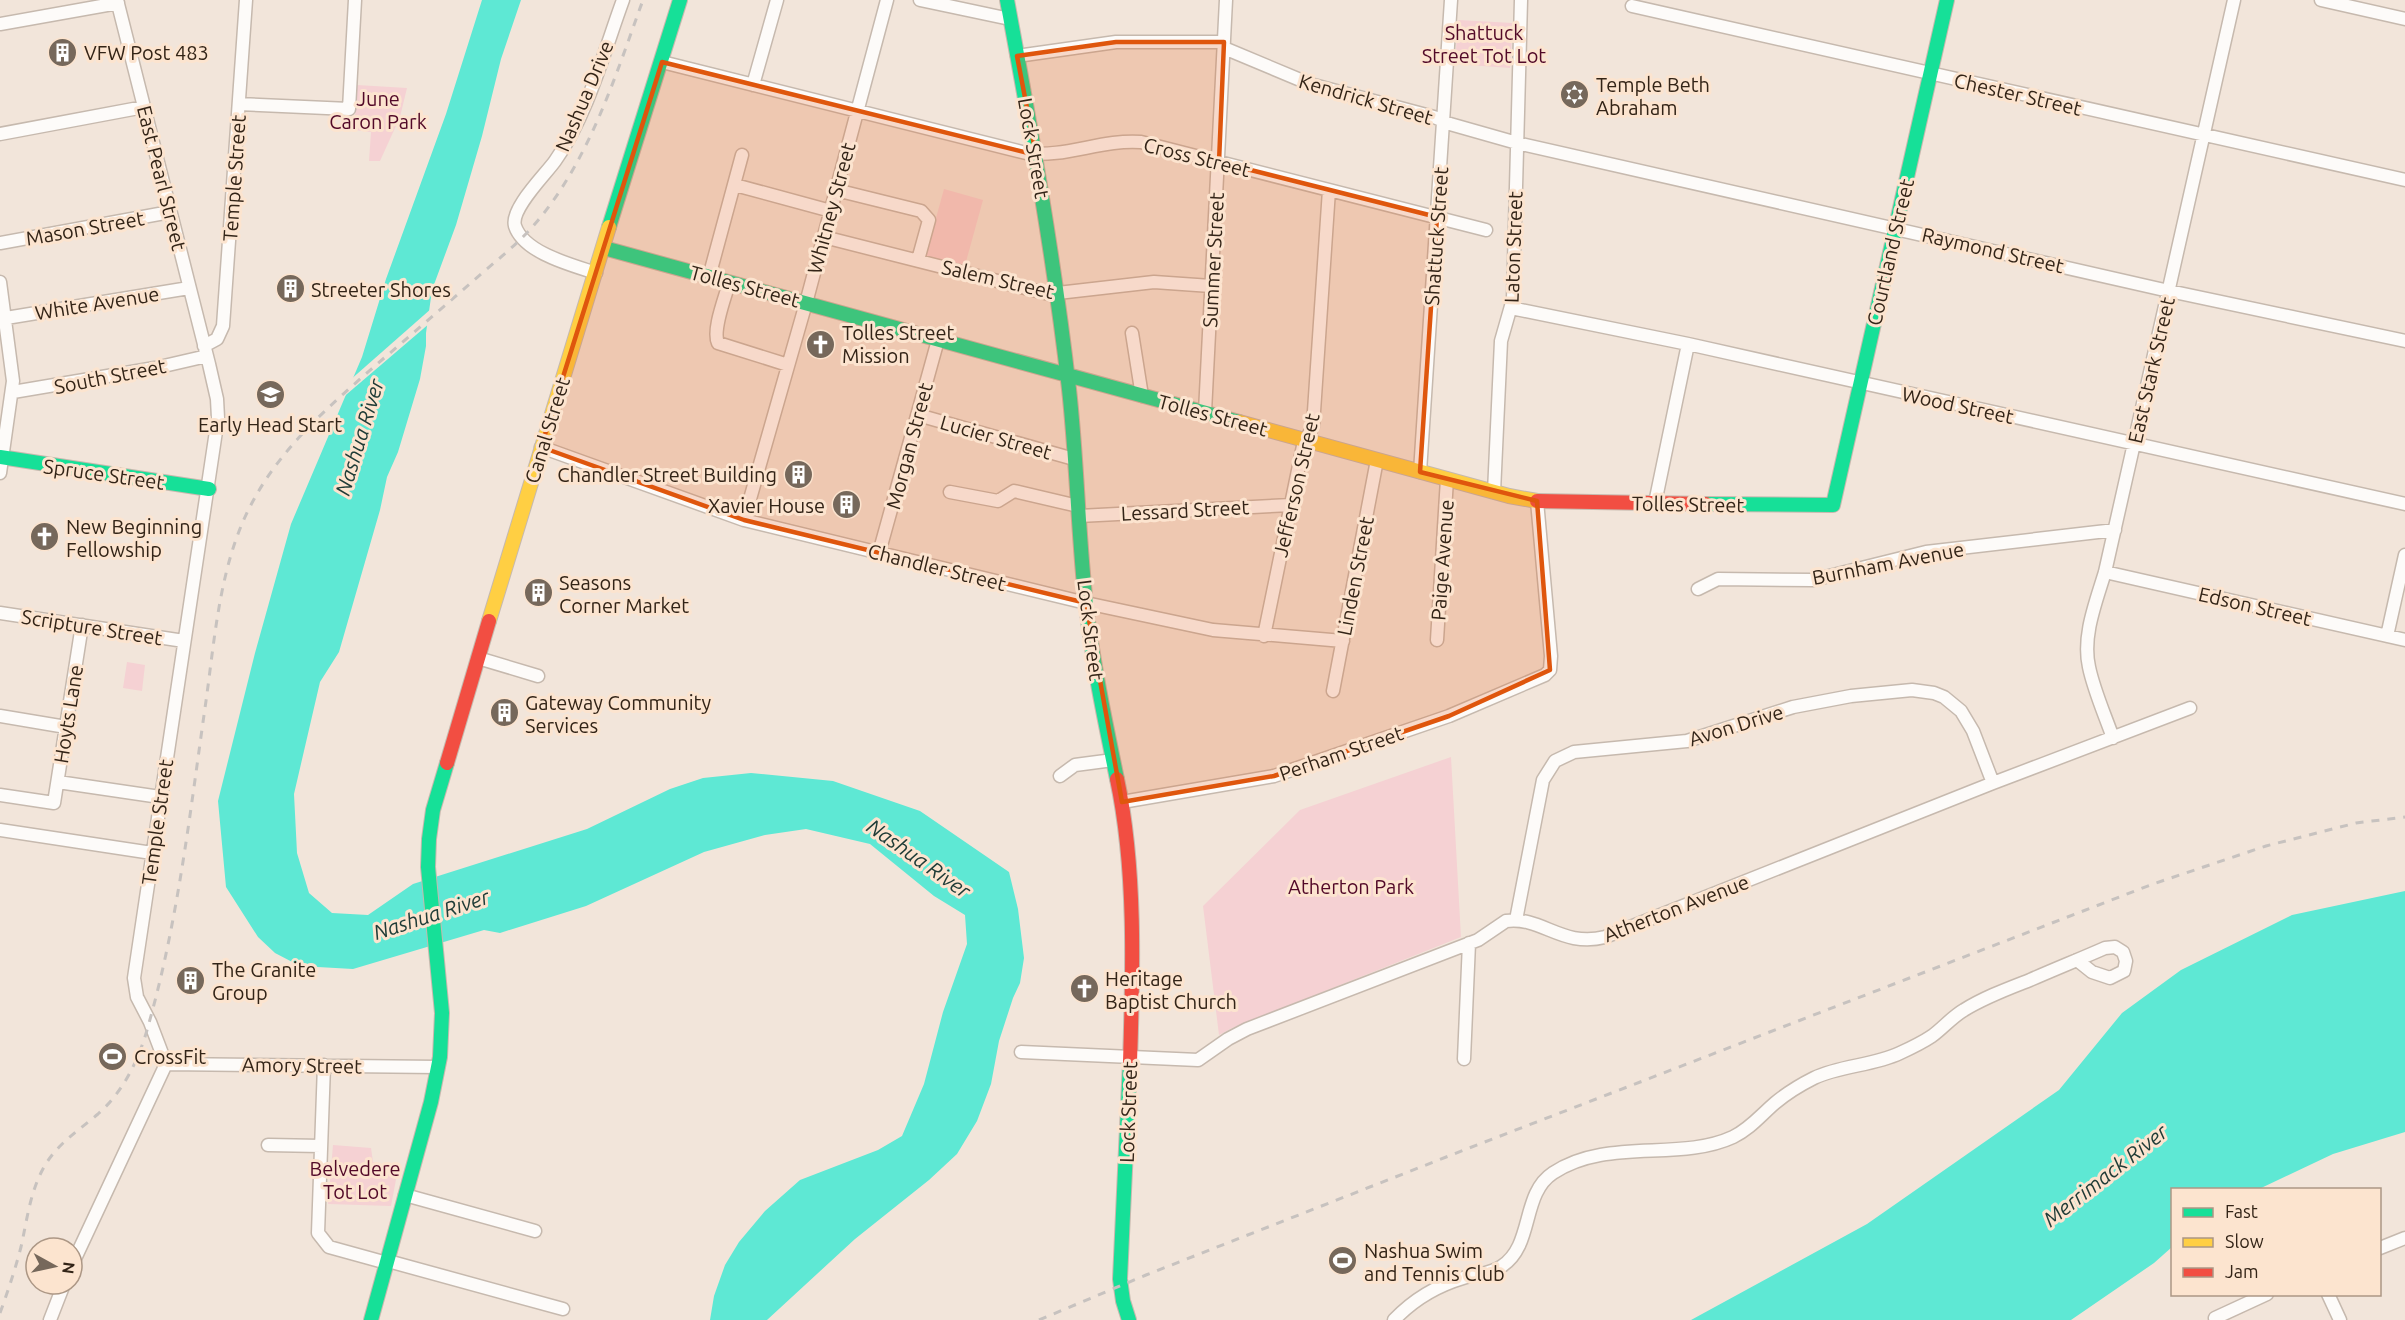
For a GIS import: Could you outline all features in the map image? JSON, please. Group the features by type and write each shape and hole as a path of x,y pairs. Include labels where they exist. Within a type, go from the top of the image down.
{"street":[{"name":"Temple Street","path":"166,1064 134,985 160,797 209,489 218,413 206,351 217,339 223,326 246,0"},
{"path":"239,104 349,110 356,0"},
{"name":"Nashua Drive","path":"596,273 532,248 519,234 514,220 518,210 556,160 570,137 592,86 623,0"},
{"name":"Canal Street","path":"371,1320 438,1067 442,1026 428,864 433,810 541,447 680,0"},
{"path":"753,85 777,0"},
{"name":"Whitney Street","path":"744,519 806,303 887,0"},
{"path":"920,0 1010,19"},
{"name":"Lock Street","path":"1007,0 1036,154 1068,375 1086,603 1097,685 1122,802 1130,856 1130,1058 1120,1279 1128,1316"},
{"name":"Summer Street","path":"1205,412 1226,0"},
{"name":"Shattuck Street","path":"1420,472 1451,0"},
{"name":"Laton Street","path":"1494,492 1501,341 1511,308 1521,0"},
{"name":"Courtland Street","path":"1833,505 1947,0"},
{"name":"East Stark Street","path":"2114,738 2093,681 2087,653 2091,624 2115,530 2234,0"},
{"path":"2321,0 2405,18"},
{"path":"0,24 118,2"},
{"name":"East Pearl Street","path":"118,2 206,351"},
{"name":"Chester Street","path":"1632,6 2405,180"},
{"name":"Kendrick Street","path":"1017,56 1116,42 1224,45 1310,84 1443,121"},
{"name":"Cross Street","path":"662,62 856,112 1036,154 1130,141 1152,144 1486,230"},
{"path":"0,134 144,107"},
{"name":"Raymond Street","path":"1443,121 1517,143 2169,291 2405,341"},
{"path":"709,277 742,155"},
{"path":"735,185 831,211"},
{"path":"836,190 921,211 929,220 918,260"},
{"name":"Jefferson Street","path":"1264,636 1303,446 1313,426 1329,190"},
{"name":"Mason Street","path":"0,243 170,212"},
{"name":"Salem Street","path":"824,237 1027,289 1057,294 1154,282 1211,286"},
{"name":"Tolles Street","path":"604,248 1494,492 1538,501 1811,507 1833,505"},
{"path":"0,282 11,359 13,392 0,472"},
{"path":"729,283 717,328 718,344 788,365"},
{"name":"White Avenue","path":"6,318 189,288"},
{"name":"Wood Street","path":"1511,308 1688,344 2405,504"},
{"path":"1132,333 1142,396"},
{"name":"Morgan Street","path":"879,553 938,340"},
{"path":"1655,503 1688,344"},
{"name":"South Street","path":"13,392 155,368 206,351"},
{"name":"Lucier Street","path":"918,415 1074,459"},
{"name":"Chandler Street","path":"541,447 744,519 879,553 1190,626 1264,636 1343,641"},
{"name":"Spruce Street","path":"1,458 209,489"},
{"name":"Linden Street","path":"1334,691 1377,460"},
{"name":"Paige Avenue","path":"1437,640 1447,479"},
{"name":"Lessard Street","path":"950,492 998,501 1014,491 1079,511 1291,505"},
{"name":"Perham Street","path":"1122,802 1274,776 1449,716 1535,680 1550,670 1551,656 1538,501"},
{"name":"Burnham Avenue","path":"1698,589 1718,579 1813,580 1926,552 2115,530"},
{"path":"2387,636 2405,555"},
{"name":"Edson Street","path":"2105,572 2405,640"},
{"name":"Scripture Street","path":"0,613 184,641"},
{"name":"Hoyts Lane","path":"0,795 54,803 82,625"},
{"path":"478,658 538,676"},
{"name":"Avon Drive","path":"1516,920 1543,780 1555,761 1574,752 1686,741 1793,707 1860,695 1912,690 1944,697 1962,711 1976,737 1993,783"},
{"name":"Atherton Avenue","path":"1516,920 1574,939 1605,937 1993,783 2190,708"},
{"path":"0,716 66,727"},
{"path":"1060,776 1075,765 1113,760"},
{"path":"58,782 160,797"},
{"path":"0,830 152,853"},
{"path":"1021,1052 1202,1059 1228,1039 1247,1029 1469,944 1482,938 1501,923 1516,920"},
{"path":"1464,1059 1469,944"},
{"path":"1394,1320 1423,1295 1462,1278 1493,1271 1507,1262 1522,1238 1538,1190 1544,1181 1560,1169 1592,1157 1704,1145 1734,1137 1749,1127 1777,1101 1814,1078 1830,1071 1892,1057 1932,1036 1962,1011 1986,998 2077,960"},
{"path":"84,1239 166,1064"},
{"name":"Amory Street","path":"166,1064 438,1067"},
{"path":"324,1065 318,1227 323,1241 329,1247 563,1309"},
{"path":"268,1145 321,1146"},
{"path":"405,1195 535,1231"},
{"path":"2381,1247 2405,1238"},
{"path":"50,1320 59,1296"},
{"path":"2215,1318 2263,1296"},
{"path":"2329,1296 2340,1320"}],"highlighted area":[{"path":"1116,42 1224,42 1219,162 1437,217 1420,472 1537,501 1550,670 1449,716 1274,776 1122,802 1086,603 744,520 541,447 662,62 1036,155 1017,56"}],"green space":[{"name":"Shattuck Street Tot Lot","path":"1458,20 1513,23 1510,68 1455,64"},
{"name":"June Caron Park","path":"357,85 407,88 400,117 380,161 369,161 371,132 354,130"},
{"path":"944,189 983,200 964,269 925,258"},
{"path":"127,662 145,665 142,691 123,688"},
{"name":"Atherton Park","path":"1451,757 1461,937 1219,1035 1203,906 1300,810"},
{"name":"Belvedere Tot Lot","path":"333,1145 371,1148 373,1162 398,1169 391,1206 328,1204"}],"water":[{"name":"Nashua River","path":"482,0 521,0 501,59 482,136 456,225 432,290 420,379 398,452 387,477 380,510 339,652 320,682 294,794 297,853 309,893 332,913 368,915 413,884 587,829 670,789 703,778 751,773 833,781 920,811 1009,872 1018,909 1024,958 1020,983 999,1041 991,1084 977,1121 957,1154 929,1180 855,1239 767,1320 710,1320 714,1296 725,1265 739,1242 765,1211 800,1180 878,1150 902,1136 924,1084 943,1012 967,944 965,915 934,896 870,844 806,829 765,835 704,852 586,906 500,933 484,930 353,969 300,966 275,953 258,937 226,887 218,801 255,653 291,524 362,357 386,279 446,114"},
{"name":"Merrimack River","path":"2405,891 2405,1132 2333,1154 2261,1188 2171,1188 2171,1248 2154,1263 2071,1320 1691,1320 1867,1224 2059,1090 2122,1013 2181,970 2292,915"}],"pier":[{"path":"432,308 430,323 340,400 349,381"}],"railway":[{"path":"0,1313 19,1256 32,1196 44,1167 62,1145 108,1105 124,1084 145,1036 176,906 220,602 233,550 253,501 292,445 324,412 534,225 570,174 599,118 643,0"},
{"path":"1039,1320 1146,1275 1464,1150 2153,884 2266,846 2356,823 2405,817"}],"traffic: fast":[{"path":"609,227 680,0"},
{"path":"1007,0 1049,242 1063,340 1072,416 1086,605 1117,779"},
{"path":"1706,504 1833,505 1947,0"},
{"path":"604,248 1239,422"},
{"path":"0,457 209,489"},
{"path":"371,1320 431,1102 440,1057 442,1013 428,867 433,810 447,763"},
{"path":"1129,1320 1120,1279 1130,1062"}],"traffic: slow":[{"path":"489,621 609,227"},
{"path":"1239,422 1509,496 1537,501"}],"traffic: jam":[{"path":"1537,501 1706,504"},
{"path":"447,763 489,621"},
{"path":"1117,779 1127,848 1132,920 1130,1062"}],"place":[{"name":"VFW Post 483","path":"63,52"},
{"name":"Temple Beth Abraham","path":"1575,95"},
{"name":"Streeter Shores","path":"290,289"},
{"name":"Tolles Street Mission","path":"821,344"},
{"name":"Early Head Start","path":"270,394"},
{"name":"Chandler Street Building","path":"798,474"},
{"name":"Xavier House","path":"846,505"},
{"name":"New Beginning Fellowship","path":"45,537"},
{"name":"Seasons Corner Market","path":"538,593"},
{"name":"Gateway Community Services","path":"504,713"},
{"name":"The Granite Group","path":"191,980"},
{"name":"Heritage Baptist Church","path":"1084,989"},
{"name":"CrossFit","path":"113,1056"},
{"name":"Nashua Swim and Tennis Club","path":"1343,1261"}]}
